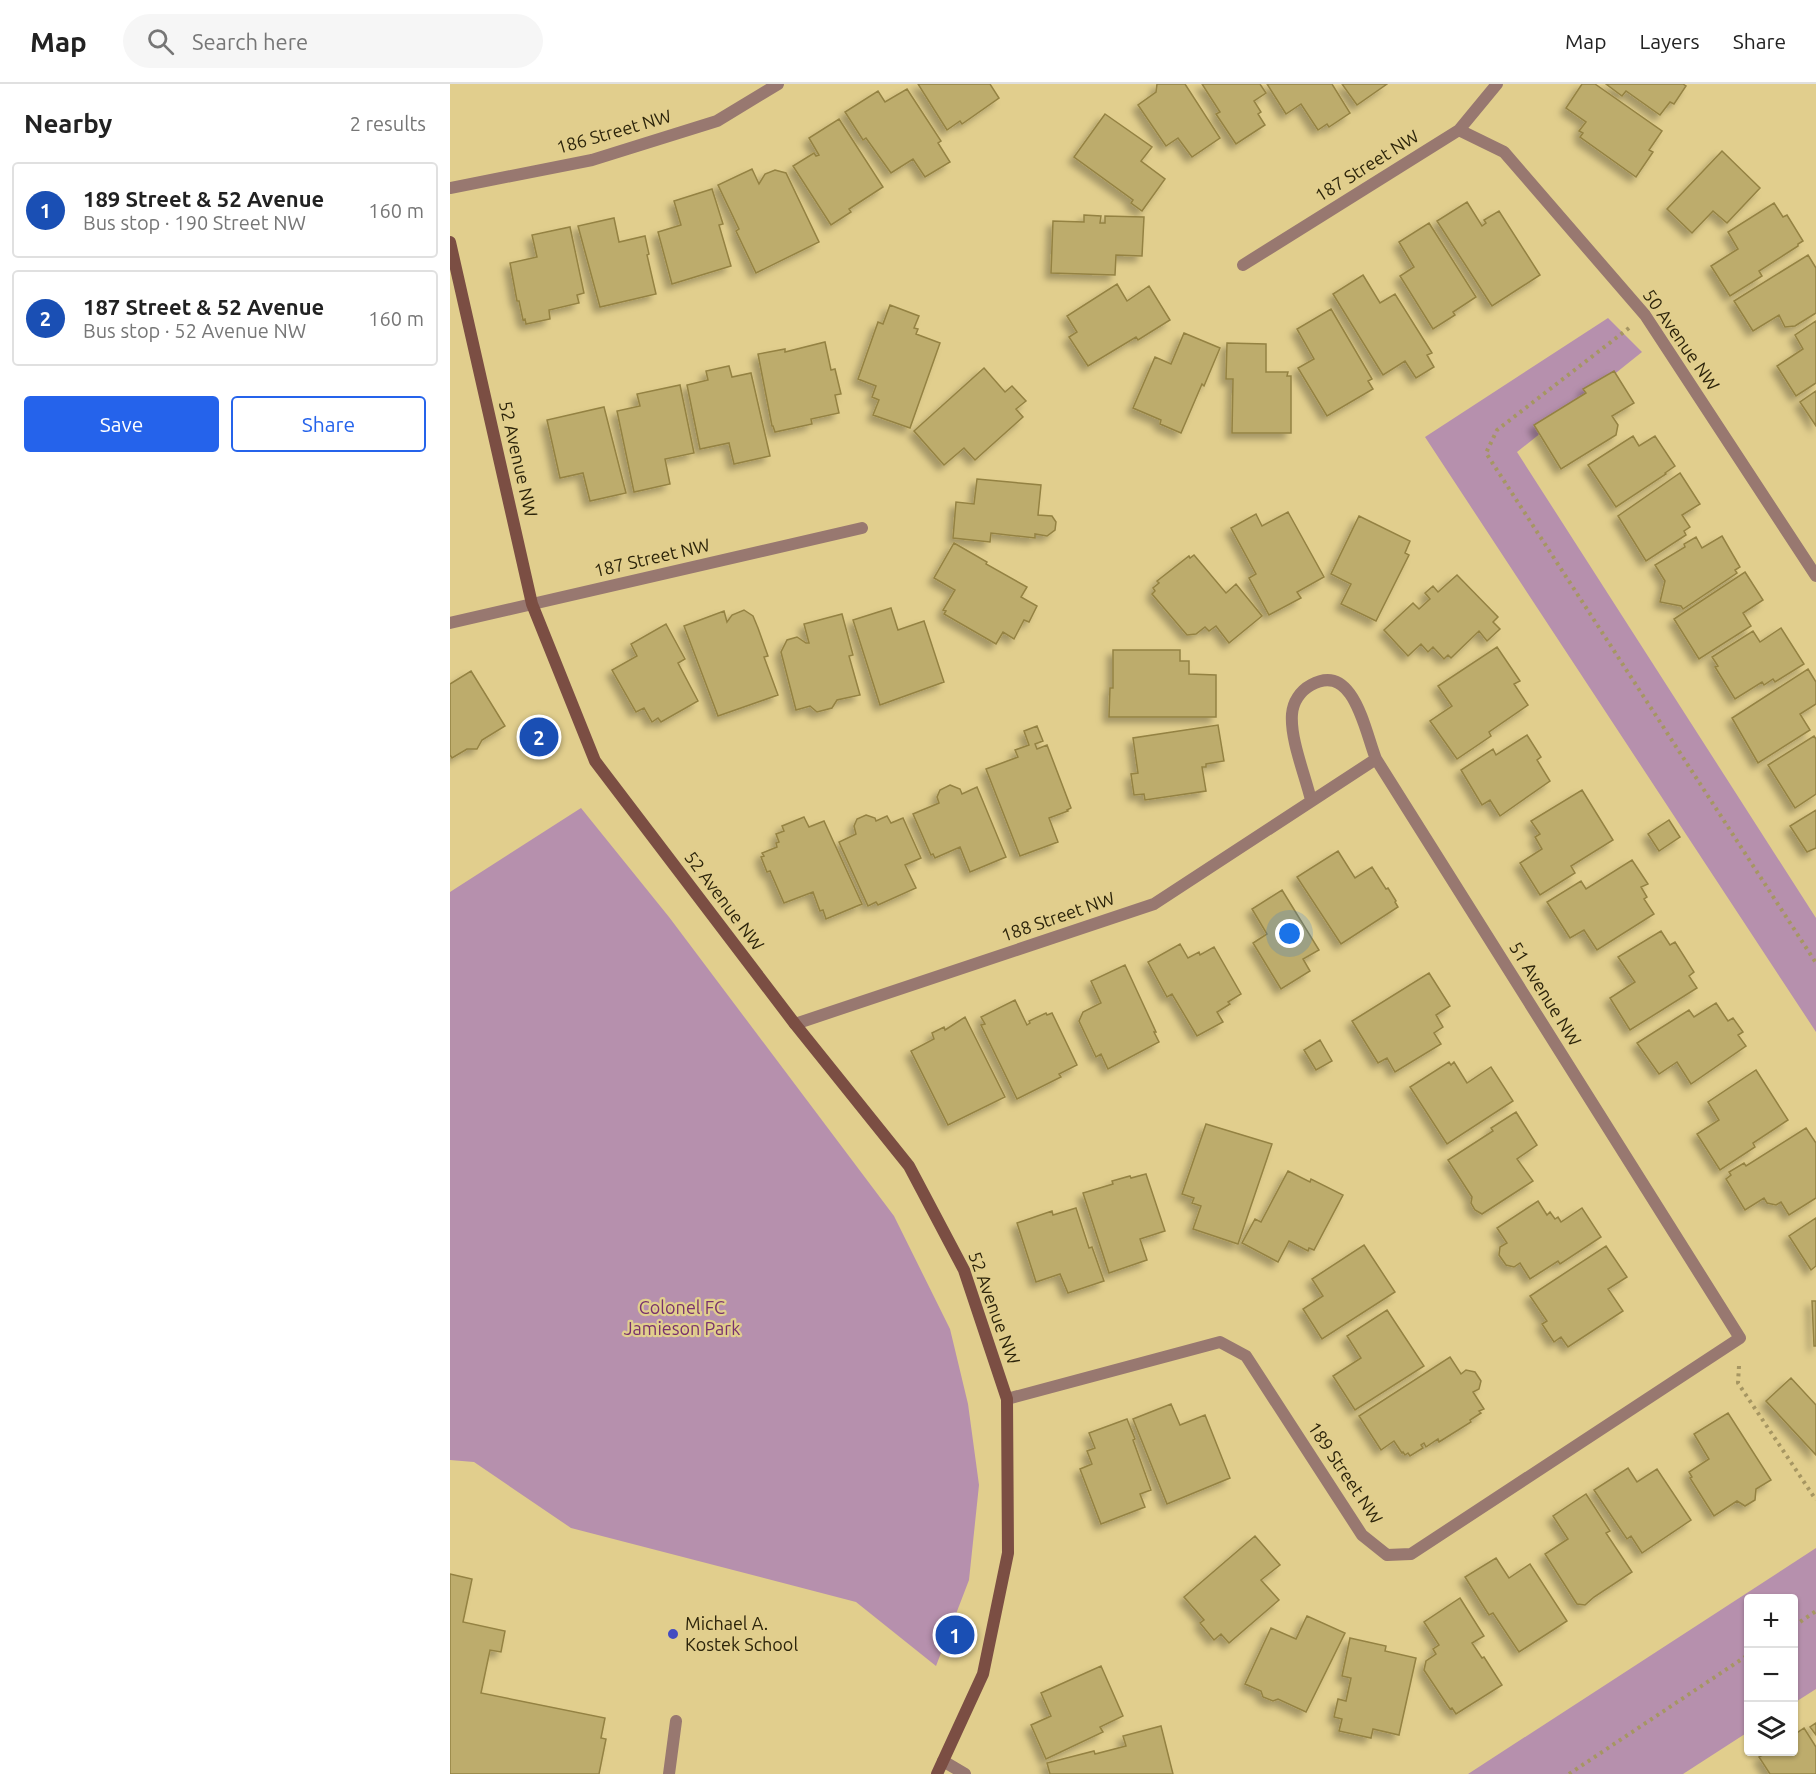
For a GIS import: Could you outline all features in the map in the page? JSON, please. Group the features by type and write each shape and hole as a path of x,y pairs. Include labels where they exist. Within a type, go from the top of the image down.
{"street":[{"name":"186 Street NW","path":"450,188 592,160 717,121 778,84"},
{"name":"187 Street NW","path":"1243,265 1459,130 1497,84"},
{"name":"50 Avenue NW","path":"1459,130 1503,152 1645,315 1816,576"},
{"name":"52 Avenue NW","path":"450,242 532,604 595,761 795,1024 909,1166 964,1270 1007,1399 1008,1553 983,1674 938,1774"},
{"name":"187 Street NW","path":"450,623 862,528"},
{"name":"51 Avenue NW","path":"1311,800 1295,740 1293,703 1299,694 1313,684 1321,681 1335,681 1341,684 1353,698 1376,759 1740,1338"},
{"name":"188 Street NW","path":"795,1024 1154,904 1376,759"},
{"name":"189 Street NW","path":"1007,1399 1220,1342 1246,1356 1362,1535 1387,1555 1411,1554 1740,1338"},
{"path":"669,1774 676,1721"},
{"path":"943,1761 965,1774"}],"path":[{"path":"1645,315 1497,430 1486,453 1816,963"},
{"path":"1740,1338 1738,1383 1816,1500"},
{"path":"1798,1623 1816,1611"},
{"path":"1569,1774 1744,1658"}],"green space":[{"path":"1608,318 1642,352 1517,452 1816,918 1816,1032 1425,437"},
{"name":"Colonel FC Jamieson Park","path":"581,808 669,917 894,1216 950,1329 968,1404 979,1485 969,1580 936,1666 856,1602 571,1528 474,1462 450,1460 450,892"},
{"path":"1816,1548 1816,1689 1798,1700 1798,1594 1745,1594"},
{"path":"1744,1595 1744,1735 1683,1774 1468,1774"}],"building":[{"path":"918,84 990,84 999,98 962,124 960,121 947,130"},
{"path":"1157,84 1185,84 1220,138 1192,157 1178,138 1166,146 1138,105 1156,92"},
{"path":"1202,84 1260,84 1266,93 1254,101 1265,125 1236,144 1216,114 1220,112"},
{"path":"1267,84 1332,84 1350,113 1329,127 1327,124 1318,130 1301,104 1286,114"},
{"path":"1342,84 1387,84 1357,105"},
{"path":"1582,84 1595,84 1662,131 1649,150 1653,152 1636,177 1580,137 1583,133 1579,131 1586,122 1566,108"},
{"path":"1606,84 1683,84 1686,86 1674,104 1670,102 1660,115 1626,91 1622,96"},
{"path":"907,89 941,141 938,143 950,162 925,177 913,159 891,173 866,138 863,140 845,112 878,91 885,102"},
{"path":"1105,114 1152,147 1141,161 1165,179 1142,211 1131,203 1133,200 1074,157"},
{"path":"839,119 883,187 849,209 851,212 831,225 793,166 814,153 816,156 819,155 809,138"},
{"path":"1722,151 1760,188 1727,223 1713,211 1692,233 1667,209"},
{"path":"752,169 759,184 765,174 775,170 786,173 819,242 756,273 736,231 739,229 718,185"},
{"path":"712,189 723,224 719,225 731,266 672,284 658,232 681,225 674,201"},
{"path":"1467,202 1482,226 1486,223 1484,220 1499,211 1540,275 1492,306 1437,221"},
{"path":"1774,203 1783,217 1787,215 1803,241 1759,271 1762,276 1730,296 1711,266 1738,249 1728,232"},
{"path":"1084,215 1101,216 1100,223 1105,223 1105,216 1144,217 1142,256 1116,255 1115,275 1051,273 1053,221 1084,222"},
{"path":"614,218 619,242 645,236 656,294 600,307 578,226"},
{"path":"1429,223 1476,297 1453,312 1455,315 1433,329 1400,276 1414,267 1399,242"},
{"path":"570,227 584,293 577,295 579,303 549,310 550,319 526,324 519,301 517,301 510,263 537,257 532,235"},
{"path":"1808,255 1816,268 1816,313 1795,326 1785,327 1779,315 1753,331 1734,301"},
{"path":"1363,275 1380,303 1395,294 1432,353 1427,355 1434,367 1416,378 1405,361 1383,375 1333,294"},
{"path":"1117,284 1127,301 1149,286 1170,320 1138,340 1136,337 1088,366 1069,337 1077,332 1067,316"},
{"path":"890,305 919,316 914,328 918,329 916,334 940,343 910,428 873,415 879,400 872,397 876,386 858,379 878,322 883,324"},
{"path":"1331,309 1372,379 1368,381 1373,389 1327,416 1298,368 1314,359 1297,329"},
{"path":"1816,321 1816,383 1796,396 1777,366 1803,349 1795,335"},
{"path":"1184,333 1220,348 1181,433 1160,424 1161,420 1133,408 1155,357 1171,364"},
{"path":"825,342 831,370 835,369 841,394 835,395 839,413 811,419 812,424 775,432 758,354 785,349 785,352"},
{"path":"1227,343 1266,344 1266,372 1288,372 1287,376 1291,376 1291,433 1232,433 1233,379 1226,379"},
{"path":"729,366 732,377 751,373 770,456 734,464 729,443 700,449 687,385 708,380 706,371"},
{"path":"984,368 1005,392 1012,386 1026,401 1016,409 1023,417 975,460 964,448 944,465 914,431"},
{"path":"1614,371 1634,403 1612,416 1618,425 1616,435 1561,469 1534,425 1586,393 1583,389"},
{"path":"680,385 694,453 665,459 670,484 634,492 617,411 640,406 637,394"},
{"path":"1816,391 1816,426 1800,402"},
{"path":"604,407 626,493 590,501 583,473 560,478 547,420"},
{"path":"1633,436 1639,446 1655,436 1675,466 1616,507 1588,465"},
{"path":"1680,473 1700,504 1682,515 1690,527 1684,531 1686,535 1646,561 1618,516"},
{"path":"977,479 1041,485 1038,515 1052,516 1056,522 1055,530 1047,536 1035,534 1035,538 991,533 990,542 953,538 956,502 974,504"},
{"path":"1288,512 1324,577 1297,592 1301,598 1269,615 1249,578 1256,574 1231,528 1256,514 1262,526"},
{"path":"1359,516 1410,541 1405,553 1409,555 1376,621 1341,604 1351,584 1331,574"},
{"path":"1722,536 1740,567 1735,570 1737,573 1683,609 1681,606 1660,602 1665,581 1655,565 1685,547 1684,544 1696,537 1702,548"},
{"path":"954,543 1027,587 1021,597 1037,606 1029,622 1024,620 1014,639 1003,632 996,644 944,614 946,611 943,610 955,590 934,578"},
{"path":"1194,555 1226,593 1236,584 1262,616 1229,643 1216,626 1209,631 1205,627 1196,634 1187,635 1152,594 1155,591 1153,588 1159,583 1157,581 1189,556 1190,558"},
{"path":"1745,572 1763,600 1743,613 1751,626 1699,659 1674,619"},
{"path":"1457,575 1498,617 1493,622 1500,629 1487,641 1479,631 1451,658 1448,655 1444,659 1433,647 1428,652 1421,644 1408,656 1384,630 1413,603 1419,609 1430,599 1425,593 1433,586 1438,592"},
{"path":"891,608 898,630 924,621 944,682 880,705 853,620"},
{"path":"744,610 753,616 758,628 768,656 764,657 778,695 718,716 684,626 724,611 727,622 732,615"},
{"path":"842,614 853,655 849,656 860,695 837,700 832,708 817,712 810,706 796,710 781,652 787,640 797,637 809,643 804,624"},
{"path":"666,624 685,659 678,663 698,701 661,722 658,718 652,722 644,708 636,712 612,670 637,656 631,644"},
{"path":"1781,628 1804,664 1775,682 1773,679 1764,685 1762,682 1735,699 1715,667 1718,666 1712,657 1753,631 1760,642"},
{"path":"1497,647 1520,681 1514,684 1528,705 1489,732 1491,736 1457,759 1430,721 1452,706 1438,686"},
{"path":"1113,650 1180,650 1180,661 1189,661 1189,674 1216,675 1216,717 1109,717 1110,688 1113,688"},
{"path":"1808,669 1816,682 1816,704 1800,714 1810,730 1758,763 1732,718"},
{"path":"471,671 505,726 482,740 477,749 467,749 452,758 450,755 450,684"},
{"path":"1218,725 1224,761 1206,764 1206,767 1202,767 1206,791 1145,800 1144,794 1134,795 1131,774 1138,773 1133,738"},
{"path":"1037,726 1043,741 1035,744 1037,749 1047,745 1071,808 1049,818 1058,842 1020,856 986,769 1018,757 1015,750 1029,745 1024,731"},
{"path":"1527,735 1541,757 1537,760 1550,781 1500,816 1490,800 1482,805 1461,770 1493,749 1496,755"},
{"path":"1814,736 1816,739 1816,794 1795,808 1768,765"},
{"path":"950,785 960,789 962,794 977,787 1006,857 970,872 960,847 935,858 933,854 931,855 913,814 939,803 937,797 940,790"},
{"path":"1582,790 1613,840 1571,866 1575,873 1540,895 1520,863 1542,849 1535,837 1540,834 1531,821"},
{"path":"1816,810 1816,848 1807,852 1790,826"},
{"path":"866,815 875,818 876,821 887,816 891,823 903,818 921,858 905,865 916,888 878,905 876,902 868,906 839,842 856,834 854,826 857,819"},
{"path":"804,817 809,827 824,821 862,904 826,919 823,910 820,911 813,892 784,903 761,857 764,856 762,853 777,847 776,843 779,842 776,834 784,831 782,826"},
{"path":"1669,820 1680,837 1659,851 1648,834"},
{"path":"1338,851 1355,878 1372,867 1386,889 1388,888 1398,907 1341,944 1297,877"},
{"path":"1632,860 1648,884 1641,887 1647,897 1644,899 1654,914 1597,950 1584,930 1570,938 1547,902 1581,881 1586,889"},
{"path":"1282,890 1319,950 1303,959 1310,971 1281,989 1253,943 1267,934 1252,909"},
{"path":"1661,931 1670,945 1675,942 1694,972 1689,976 1697,988 1630,1030 1610,998 1635,982 1618,957"},
{"path":"1180,944 1188,958 1199,952 1200,955 1214,947 1241,994 1217,1012 1223,1022 1197,1036 1172,994 1167,997 1148,962"},
{"path":"1125,965 1159,1042 1108,1069 1101,1054 1096,1057 1079,1021 1083,1012 1101,1003 1091,981"},
{"path":"1429,973 1450,1006 1436,1015 1443,1027 1434,1033 1441,1044 1395,1072 1387,1058 1378,1063 1352,1021"},
{"path":"1015,1000 1027,1025 1029,1021 1046,1013 1047,1015 1052,1013 1077,1065 1059,1074 1061,1077 1017,1099 981,1025 985,1024 981,1017"},
{"path":"1716,1003 1728,1021 1733,1018 1743,1032 1738,1035 1746,1046 1691,1084 1677,1062 1659,1074 1637,1043 1689,1010 1694,1017"},
{"path":"965,1017 1005,1097 948,1125 911,1051 934,1039 932,1033 944,1027 945,1030"},
{"path":"1320,1040 1332,1061 1316,1070 1304,1050"},
{"path":"1449,1062 1451,1065 1454,1062 1467,1083 1491,1067 1513,1101 1447,1144 1410,1087"},
{"path":"1756,1070 1788,1120 1753,1143 1755,1147 1720,1170 1697,1134 1719,1120 1708,1102"},
{"path":"1516,1112 1537,1145 1517,1159 1533,1181 1482,1214 1475,1210 1471,1203 1472,1197 1448,1160 1493,1131 1491,1128"},
{"path":"1206,1124 1272,1144 1238,1244 1193,1229 1201,1206 1192,1203 1194,1198 1182,1194"},
{"path":"1806,1128 1816,1143 1816,1198 1789,1215 1781,1202 1776,1205 1767,1203 1764,1198 1745,1210 1726,1179 1731,1175 1729,1172 1744,1163 1746,1166"},
{"path":"1288,1171 1310,1182 1311,1179 1343,1195 1314,1250 1309,1248 1308,1251 1289,1241 1278,1262 1242,1243 1255,1219 1261,1222"},
{"path":"1146,1174 1165,1231 1140,1239 1147,1260 1109,1273 1083,1193 1113,1184 1112,1181"},
{"path":"1538,1201 1547,1215 1550,1212 1555,1219 1558,1217 1561,1222 1582,1208 1601,1237 1560,1264 1558,1261 1530,1279 1520,1263 1514,1267 1506,1265 1499,1255 1500,1247 1507,1243 1497,1228"},
{"path":"1076,1208 1089,1248 1092,1247 1104,1281 1068,1293 1060,1274 1036,1282 1017,1223 1052,1211 1053,1215"},
{"path":"1816,1218 1816,1266 1811,1270 1789,1236"},
{"path":"1364,1245 1395,1292 1322,1339 1303,1309 1323,1296 1312,1279"},
{"path":"1606,1246 1627,1277 1608,1289 1623,1311 1568,1347 1561,1337 1554,1342 1542,1324 1547,1321 1530,1296"},
{"path":"1812,1301 1816,1301 1816,1346 1814,1346"},
{"path":"1387,1310 1424,1366 1355,1410 1333,1376 1361,1358 1347,1336"},
{"path":"1450,1357 1461,1374 1466,1370 1475,1372 1481,1381 1479,1389 1473,1392 1484,1409 1470,1420 1471,1422 1439,1442 1438,1439 1426,1447 1424,1443 1421,1445 1423,1448 1410,1456 1408,1453 1405,1455 1402,1453 1394,1441 1381,1450 1359,1416"},
{"path":"1791,1378 1816,1405 1816,1455 1766,1401"},
{"path":"1171,1404 1180,1425 1205,1415 1230,1478 1167,1504 1133,1419"},
{"path":"1728,1413 1771,1480 1756,1489 1755,1500 1745,1506 1737,1501 1714,1516 1690,1478 1692,1477 1689,1472 1709,1459 1694,1434"},
{"path":"1127,1419 1151,1490 1140,1494 1145,1507 1101,1524 1080,1469 1092,1464 1087,1451 1095,1448 1089,1433"},
{"path":"1628,1468 1637,1482 1657,1469 1691,1520 1642,1553 1631,1536 1627,1539 1594,1490"},
{"path":"1586,1494 1610,1531 1606,1533 1632,1572 1585,1605 1577,1604 1545,1554 1568,1539 1553,1516"},
{"path":"1255,1536 1280,1565 1261,1580 1279,1600 1229,1643 1221,1634 1214,1640 1200,1623 1204,1620 1184,1597"},
{"path":"1496,1558 1509,1578 1530,1564 1567,1621 1519,1652 1493,1613 1489,1615 1465,1577"},
{"path":"450,1574 472,1579 463,1622 505,1631 501,1652 490,1650 481,1693 605,1718 601,1738 606,1739 599,1774 450,1774"},
{"path":"1460,1598 1484,1636 1472,1643 1502,1685 1456,1714 1452,1708 1450,1709 1424,1670 1426,1661 1436,1654 1433,1649 1439,1645 1424,1622"},
{"path":"1307,1616 1345,1633 1306,1712 1278,1699 1273,1701 1263,1697 1261,1691 1245,1684 1271,1628 1296,1639"},
{"path":"1350,1638 1386,1646 1385,1651 1416,1658 1399,1735 1373,1729 1371,1738 1339,1731 1342,1719 1334,1717 1338,1699 1346,1701 1351,1678 1342,1676"},
{"path":"1101,1666 1123,1716 1100,1727 1103,1732 1046,1759 1031,1725 1051,1716 1041,1693"},
{"path":"1816,1723 1816,1735 1810,1727"},
{"path":"1161,1726 1173,1774 1050,1774 1047,1763 1094,1751 1095,1754 1126,1746 1123,1736"},
{"path":"1804,1728 1816,1747 1816,1774 1770,1774 1759,1757 1798,1756 1798,1732"}],"place":[{"name":"187 Street & 52 Avenue","path":"539,737"},
{"name":"Michael A. Kostek School","path":"673,1634"},
{"name":"189 Street & 52 Avenue","path":"955,1635"}]}
